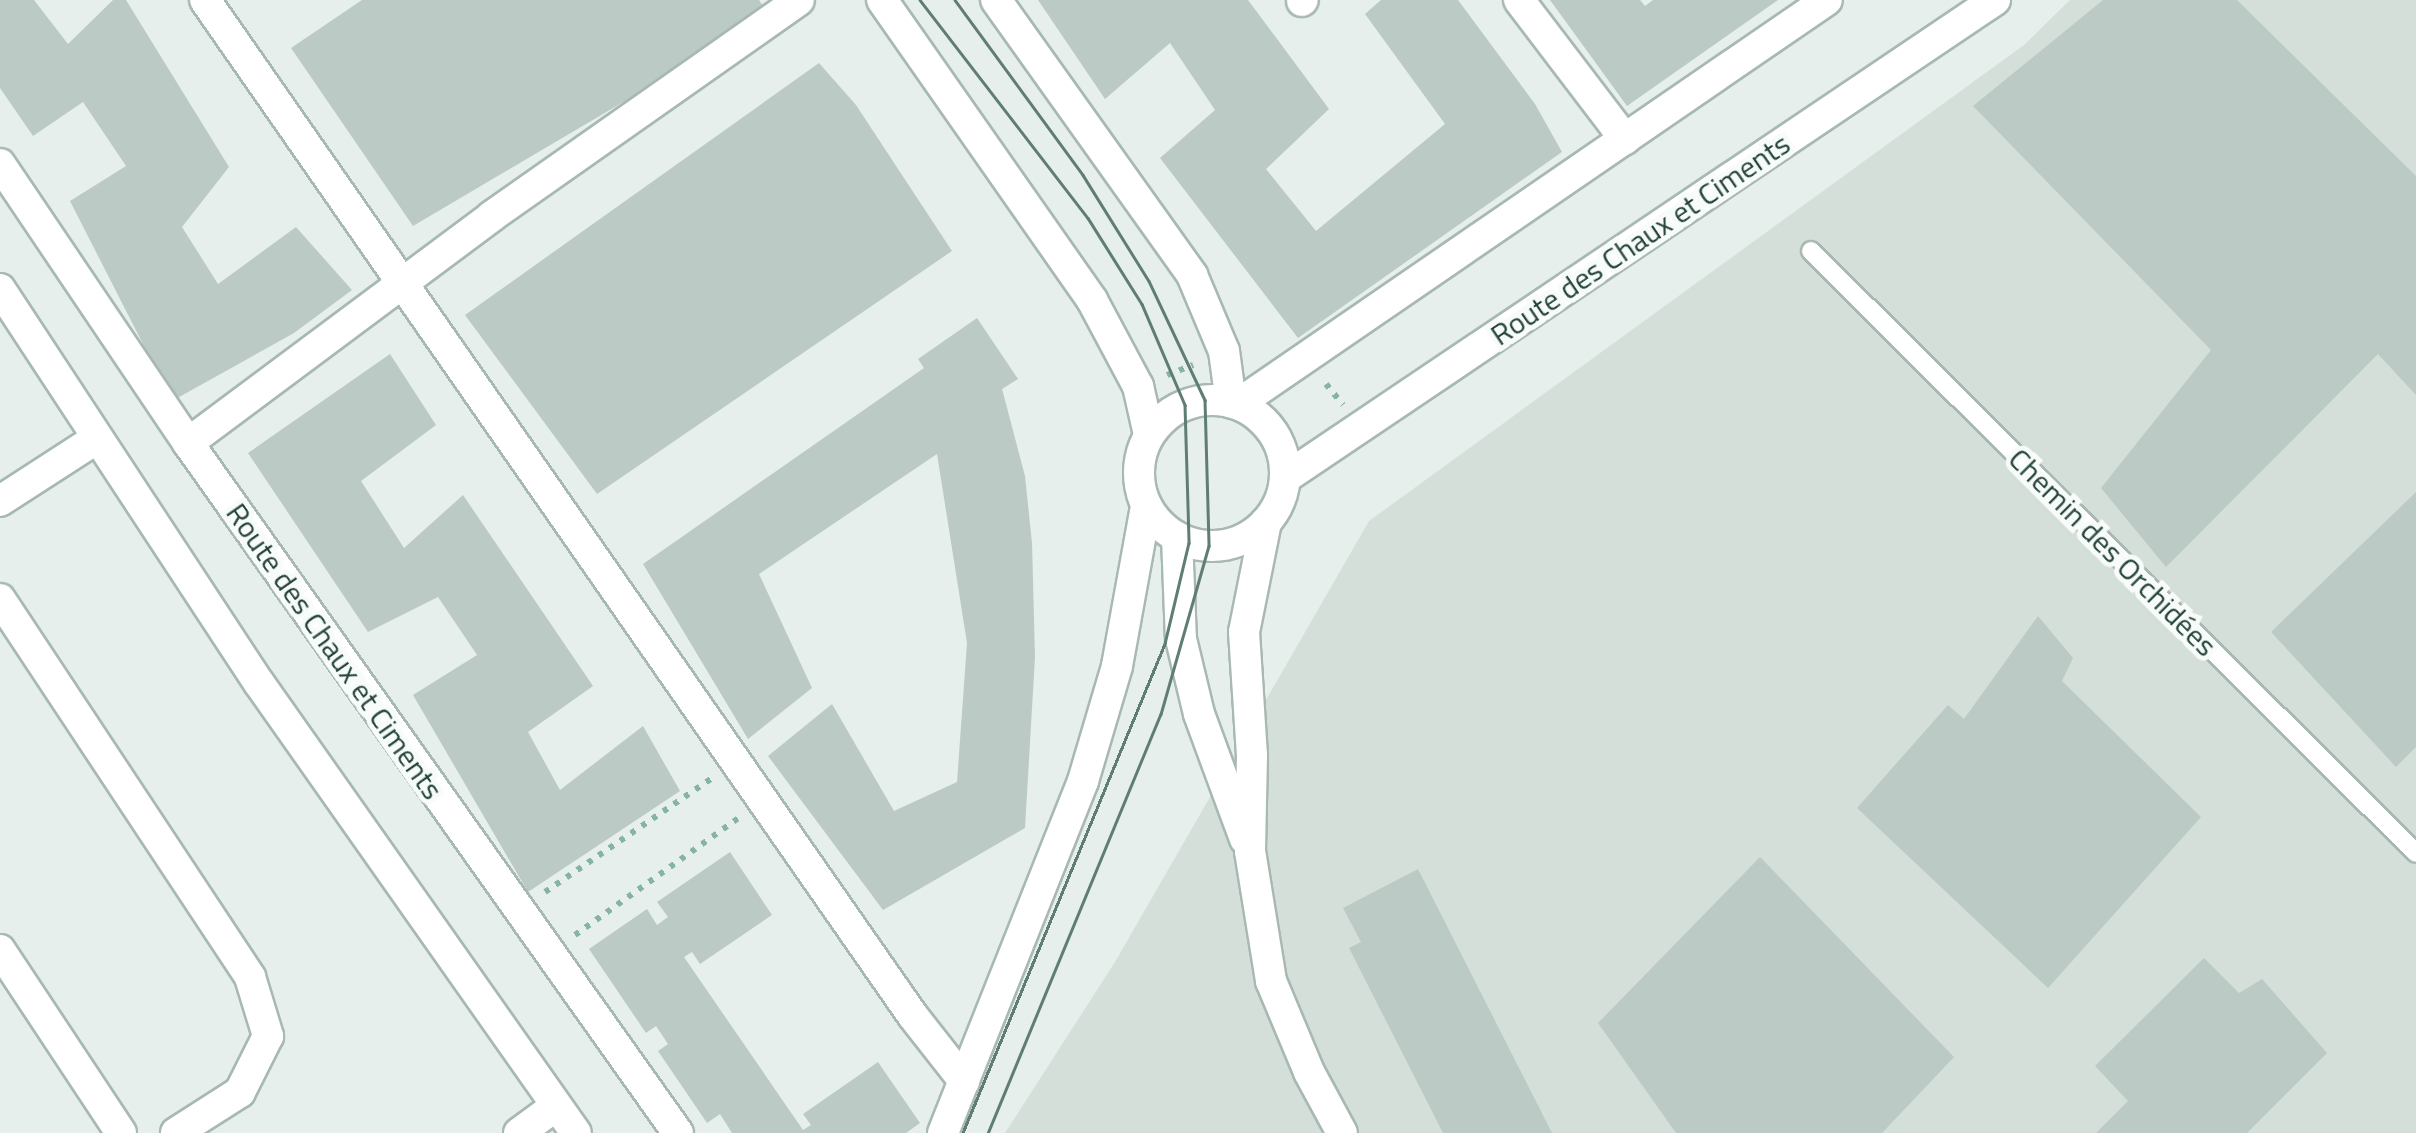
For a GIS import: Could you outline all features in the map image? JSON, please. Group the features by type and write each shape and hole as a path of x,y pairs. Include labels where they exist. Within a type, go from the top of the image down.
{"street":[{"path":"204,0 912,1016 964,1081"},
{"path":"188,443 401,283 799,0"},
{"path":"882,0 1092,300 1138,386 1149,435"},
{"path":"996,0 1192,275 1224,351 1234,404"},
{"path":"1519,0 1624,139"},
{"path":"1234,404 1307,360 1828,0"},
{"name":"Route des Chaux et Ciments","path":"1284,478 1995,0"},
{"name":"Route des Chaux et Ciments","path":"0,164 188,443 678,1133"},
{"path":"0,289 9,321 96,439 259,683 576,1133"},
{"path":"943,1133 1084,781 1116,666 1146,506 1139,482 1140,457 1149,435 1164,417 1184,405 1205,400 1234,404 1273,433 1282,454 1284,478 1279,502 1266,522 1244,632 1252,756 1250,851 1271,982 1309,1072 1342,1133"},
{"path":"0,501 96,439"},
{"path":"1146,506 1176,537 1209,546 1230,544 1266,522"},
{"path":"1176,537 1181,639 1199,714 1250,851"},
{"path":"0,599 250,977 268,1036 240,1092 176,1133"},
{"path":"0,950 122,1133"},
{"path":"518,1133 556,1106"}],"lane":[{"name":"Chemin des Orchidées","path":"1810,251 2416,854"}],"path":[{"path":"1138,386 1224,351"},
{"path":"1307,360 1359,426"},
{"path":"519,909 735,762"},
{"path":"550,953 762,801"}],"shaded area":[{"path":"2070,0 2416,0 2416,1133 1005,1133 1115,962 1369,521 2024,45"}],"building":[{"path":"0,0 34,0 68,44 113,0 126,0 229,167 182,227 218,284 296,227 352,290 294,333 172,401 70,201 126,166 83,102 33,136 0,88"},
{"path":"362,0 759,0 769,16 413,226 291,48"},
{"path":"1038,0 1248,0 1329,109 1266,169 1316,231 1445,124 1365,14 1381,0 1458,0 1535,104 1562,152 1298,338 1160,158 1215,110 1170,43 1105,99"},
{"path":"1550,0 1640,0 1645,6 1653,0 1778,0 1627,106"},
{"path":"2103,0 2237,0 2416,176 2416,395 2378,354 2166,567 2101,488 2211,350 1973,106"},
{"path":"819,63 856,105 952,251 597,494 465,315"},
{"path":"977,318 1018,379 1002,389 1025,476 1032,543 1035,657 1025,828 883,910 768,756 832,704 894,811 957,782 967,643 937,454 759,574 812,688 748,739 643,564 924,368 918,359"},
{"path":"390,354 436,425 361,481 404,548 463,495 593,686 528,732 560,790 643,726 680,791 528,892 413,695 477,655 438,597 368,632 248,453"},
{"path":"2416,492 2416,747 2396,767 2271,632"},
{"path":"2038,616 2073,658 2062,681 2201,817 2048,988 1857,808 1948,705 1964,719"},
{"path":"730,852 772,915 700,964 692,952 684,957 803,1130 811,1125 803,1114 878,1062 920,1123 906,1133 732,1133 720,1114 707,1123 658,1051 668,1044 656,1026 646,1033 589,949 647,909 657,925 668,917 657,902"},
{"path":"1760,857 1954,1057 1882,1133 1676,1133 1598,1023"},
{"path":"1418,869 1552,1133 1443,1133 1349,948 1361,942 1343,908"},
{"path":"2204,958 2239,993 2262,979 2327,1053 2247,1133 2096,1133 2128,1101 2095,1066"}],"tram line":[{"path":"920,0 1088,218 1142,304 1185,405 1189,543 1165,644 963,1133"},
{"path":"955,0 1083,175 1149,281 1205,400 1209,546 1161,714 988,1133"}]}
